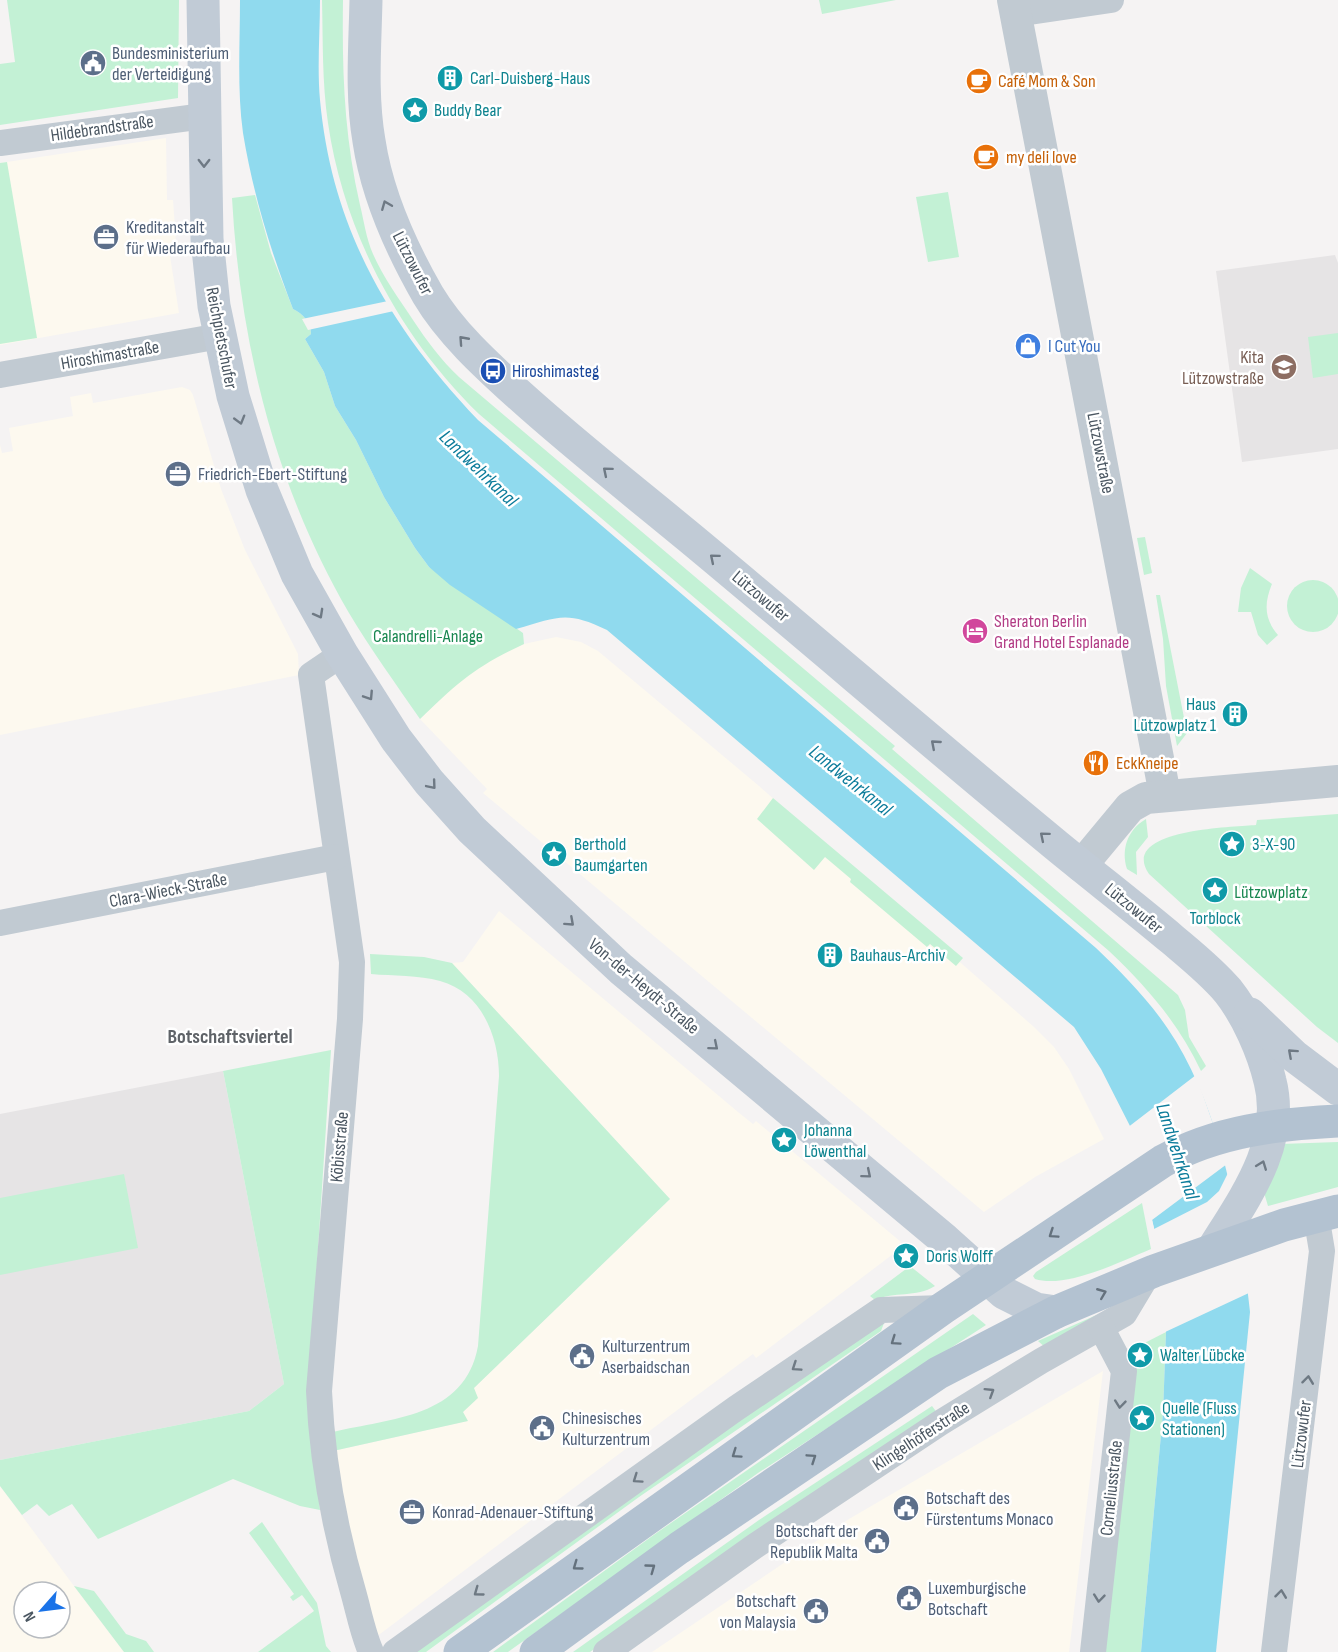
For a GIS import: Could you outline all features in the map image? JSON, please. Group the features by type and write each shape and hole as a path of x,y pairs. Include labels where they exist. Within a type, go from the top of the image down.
{"main road":[{"name":"Reichpietschufer","path":"203,0 207,239 220,336 233,396 262,490 297,574 342,654"},
{"name":"Lützowufer","path":"366,0 364,81 368,140 380,191 399,238 429,296 461,338 563,434 1198,962 1232,996 1258,1047 1269,1078 1272,1094 1271,1127 1264,1159 1244,1200 1213,1249"},
{"name":"Von-der-Heydt-Straße","path":"342,654 396,739 429,782 471,830 621,969 945,1240 987,1280"},
{"path":"1232,996 1294,1056 1338,1089"},
{"path":"460,1652 943,1308 1136,1178 1183,1150 1226,1136 1271,1127 1338,1121"},
{"path":"536,1652 688,1541 938,1373 1056,1312 1151,1272 1213,1249 1327,1213"},
{"path":"987,1280 1018,1302 1056,1312"}],"street":[{"path":"1015,7 1111,0"},
{"name":"Lützowstraße","path":"1015,7 1165,795"},
{"name":"Hildebrandstraße","path":"0,143 204,116"},
{"name":"Hiroshimastraße","path":"0,375 220,336"},
{"name":"Köbisstraße","path":"342,654 311,675 352,962 350,1019 319,1373 321,1433 329,1495 341,1552 371,1652"},
{"path":"1081,866 1130,807 1146,798 1338,781"},
{"name":"Clara-Wieck-Straße","path":"0,923 336,857"},
{"name":"Lützowufer","path":"1274,1652 1327,1213"},
{"name":"Klingelhöferstraße","path":"606,1652 755,1546 940,1423 1041,1361 1102,1329 1124,1314 1151,1272"},
{"path":"395,1652 735,1409 881,1310 943,1308"},
{"name":"Corneliusstraße","path":"1093,1652 1124,1371 1102,1329"}],"shaded area":[{"path":"166,138 167,200 173,200 177,255 170,256 179,313 0,345 0,163"},
{"name":"Kita Lützowstraße","path":"1335,255 1338,263 1338,449 1242,462 1216,271"},
{"path":"182,387 190,390 193,395 221,489 245,550 298,654 299,675 0,735 0,445 2,453 13,451 9,428 73,416 70,397 91,393 93,403"},
{"path":"556,637 581,642 598,651 759,786 1034,1027 1054,1047 1069,1069 1104,1139 1035,1177 984,1212 483,793 487,789 420,719 461,679 488,660 524,644"},
{"path":"499,911 738,1112 753,1124 756,1121 901,1242 898,1245 901,1248 756,1358 753,1354 688,1402 376,1637 349,1536 333,1451 467,1421 463,1412 474,1388 670,1199 452,963 463,962"},
{"path":"223,1071 284,1384 249,1411 0,1460 0,1114"},
{"path":"1103,1371 1069,1652 652,1652 849,1519"},
{"path":"0,1486 70,1580 12,1580 12,1640 72,1640 72,1583 124,1652 0,1652"}],"green space":[{"name":"Bundesministerium der Verteidigung","path":"7,0 179,0 178,98 0,125 0,64 15,62"},
{"path":"322,0 343,0 347,128 365,229 371,248 392,288 440,357 459,377 895,746 892,749 1178,995 1185,1010 1189,1037 1206,1066 1201,1071 1183,1037 1161,1007 1109,951 479,414 450,384 424,352 380,281 347,204 336,164 326,108"},
{"path":"819,0 896,0 822,14"},
{"path":"7,162 37,338 0,344 0,163"},
{"path":"948,192 959,257 928,262 916,197"},
{"name":"Calandrelli-Anlage","path":"255,195 271,253 293,309 303,316 310,326 311,334 305,339 324,372 335,406 356,440 384,497 415,548 429,567 523,633 524,644 468,676 420,719 349,613 323,565 282,464 253,360 236,253 232,198"},
{"path":"1338,333 1338,374 1313,378 1308,337"},
{"path":"1145,537 1152,573 1144,575 1137,538"},
{"path":"1250,568 1272,584 1267,611 1270,623 1278,635 1267,645 1258,635 1251,612 1238,612 1241,588"},
{"path":"1313,580 1323,582 1331,588 1337,596 1339,606 1337,616 1331,624 1323,630 1313,632 1303,630 1295,624 1289,616 1287,606 1289,596 1295,588 1303,582"},
{"path":"1156,595 1160,595 1187,733 1177,746 1166,686 1163,639"},
{"path":"773,798 963,958 956,966 930,944 927,947 850,882 851,879 825,857 814,870 757,819"},
{"name":"Lützowplatz","path":"1338,814 1338,1043 1317,1027 1149,874 1144,859 1150,848 1163,839 1183,833 1256,825 1257,820"},
{"path":"1146,819 1148,837 1136,852 1137,875 1127,869 1125,848 1134,829"},
{"path":"370,954 424,957 452,963 670,1199 474,1388 478,1398 463,1412 468,1421 333,1451 333,1432 401,1418 422,1411 442,1401 458,1388 470,1370 478,1346 499,1076 496,1047 491,1032 485,1018 467,995 455,987 432,979 371,974"},
{"path":"331,1050 308,1402 320,1510 300,1506 233,1479 98,1539 72,1504 49,1516 37,1504 22,1515 0,1486 0,1460 249,1411 284,1384 223,1071"},
{"path":"1338,1142 1338,1187 1268,1206 1262,1186 1281,1144"},
{"path":"124,1174 138,1248 0,1275 0,1198"},
{"path":"1142,1203 1151,1249 1078,1277 1048,1281 1035,1279 1033,1276 1036,1272"},
{"path":"910,1266 935,1286 920,1292 875,1300 870,1296"},
{"path":"1110,1309 1046,1348 1038,1341"},
{"path":"973,1314 986,1325 758,1473 508,1652 493,1652 655,1534"},
{"path":"879,1320 884,1323 881,1331 639,1497 426,1652 408,1652"},
{"path":"1166,1332 1163,1413 1141,1652 1100,1652 1125,1353"},
{"path":"932,1406 938,1414 590,1652 573,1652 759,1520"},
{"path":"262,1522 317,1603 326,1646 331,1652 258,1652 314,1611 302,1595 293,1601 290,1597 294,1594 249,1533"},
{"path":"74,1586 94,1591 126,1634 146,1641 154,1652 124,1652"}],"water":[{"name":"Landwehrkanal","path":"240,0 320,0 320,100 337,192 352,234 392,312 446,385 478,420 1096,948 1152,1007 1168,1029 1202,1093 1215,1129 1234,1203 1250,1312 1216,1652 1141,1652 1163,1413 1166,1332 1155,1232 1130,1126 1101,1069 1074,1027 607,630 571,618 542,621 516,629 450,585 429,567 384,497 356,440 335,406 324,372 305,339 311,334 310,326 303,316 293,309 277,266 257,200 243,133 239,84"}],"pier":[{"path":"388,301 394,311 308,330 302,319"},
{"path":"1196,1075 1227,1164 1152,1220 1154,1229 1207,1202 1219,1191 1229,1171 1240,1218 1251,1292 1163,1333 1152,1233 1127,1128"}],"place":[{"name":"Bundesministerium der Verteidigung","path":"93,63"},
{"name":"Carl-Duisberg-Haus","path":"450,78"},
{"name":"Café Mom & Son","path":"979,81"},
{"name":"Buddy Bear","path":"415,110"},
{"name":"my deli love","path":"986,157"},
{"name":"Kreditanstalt für Wiederaufbau","path":"106,237"},
{"name":"I Cut You","path":"1028,346"},
{"name":"Kita Lützowstraße","path":"1284,367"},
{"name":"Hiroshimasteg","path":"493,371"},
{"name":"Friedrich-Ebert-Stiftung","path":"178,474"},
{"name":"Sheraton Berlin Grand Hotel Esplanade","path":"975,631"},
{"name":"Haus Lützowplatz 1","path":"1235,714"},
{"name":"EckKneipe","path":"1096,763"},
{"name":"3-X-90","path":"1232,844"},
{"name":"Berthold Baumgarten","path":"554,854"},
{"name":"Torblock","path":"1215,890"},
{"name":"Bauhaus-Archiv","path":"830,955"},
{"name":"Johanna Löwenthal","path":"784,1140"},
{"name":"Doris Wolff","path":"906,1256"},
{"name":"Walter Lübcke","path":"1140,1355"},
{"name":"Kulturzentrum Aserbaidschan","path":"582,1356"},
{"name":"Quelle (Fluss Stationen)","path":"1142,1418"},
{"name":"Chinesisches Kulturzentrum","path":"542,1428"},
{"name":"Botschaft des Fürstentums Monaco","path":"906,1508"},
{"name":"Konrad-Adenauer-Stiftung","path":"412,1512"},
{"name":"Botschaft der Republik Malta","path":"877,1541"},
{"name":"Luxemburgische Botschaft","path":"909,1598"},
{"name":"Botschaft von Malaysia","path":"816,1611"}],"district":[{"name":"Botschaftsviertel","path":"230,1036"}]}
